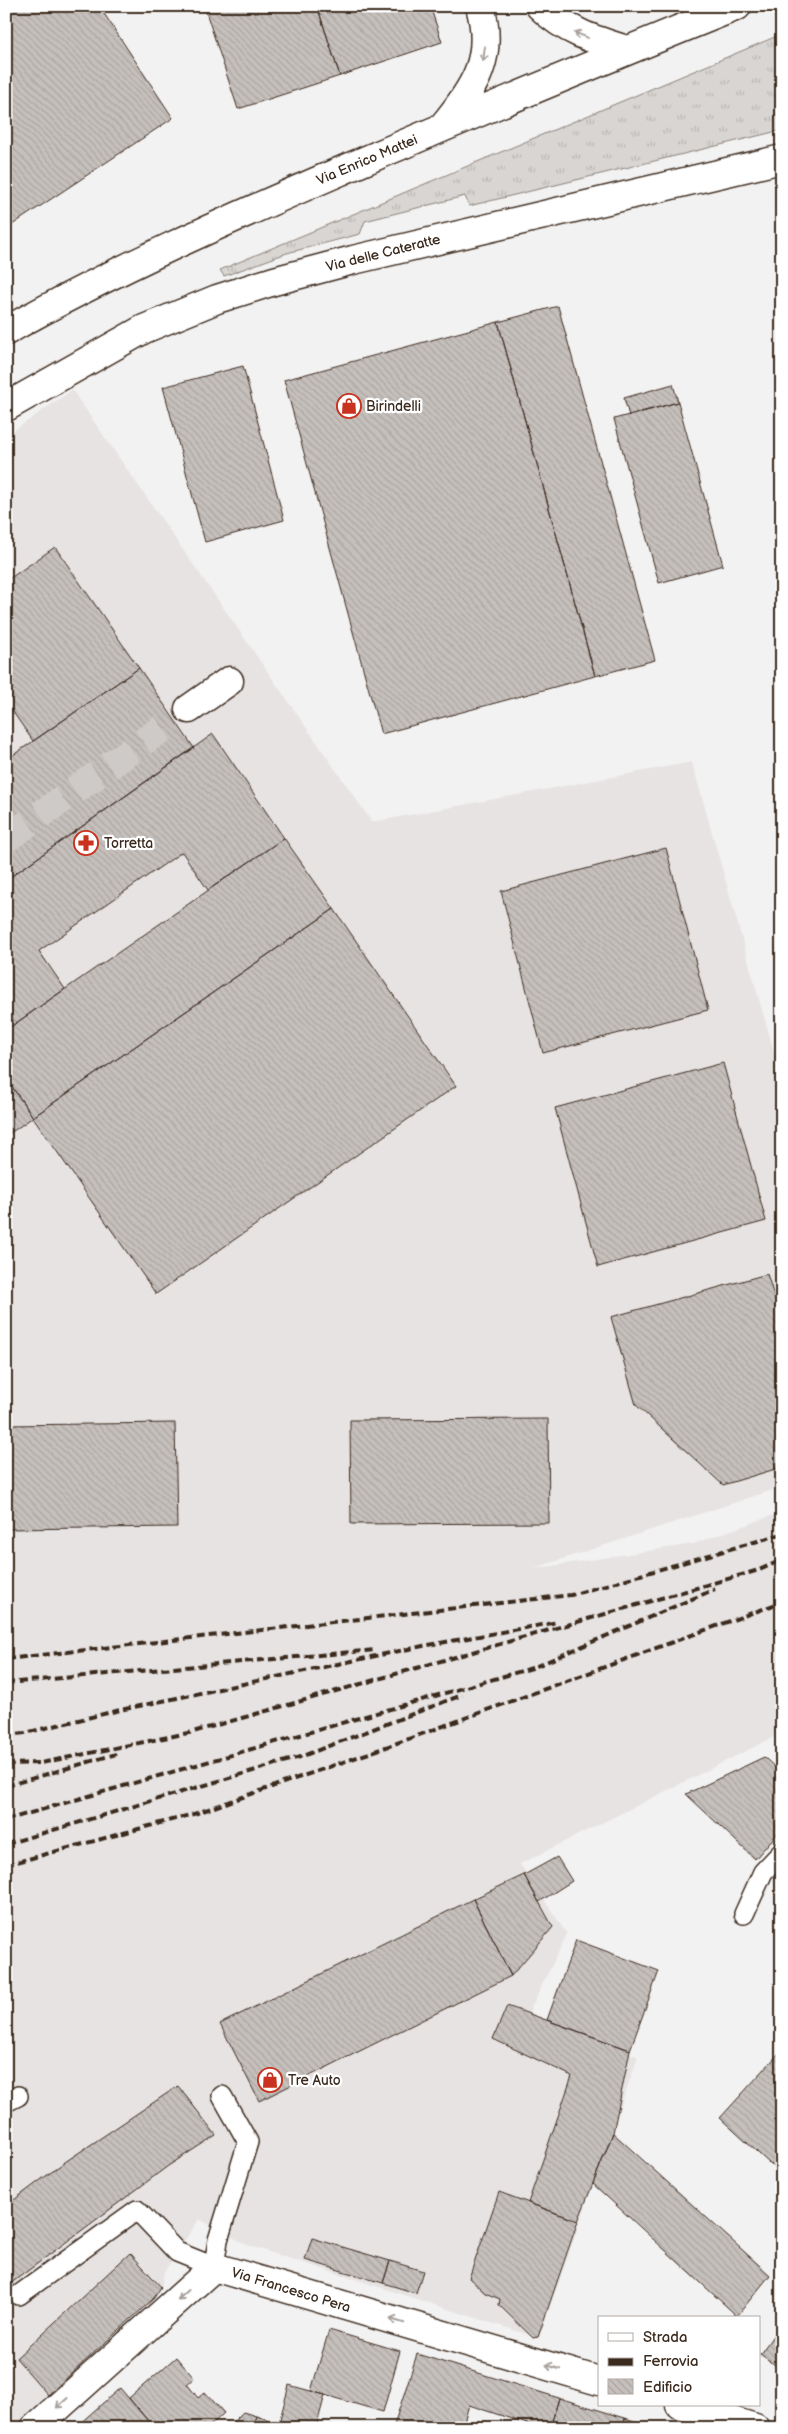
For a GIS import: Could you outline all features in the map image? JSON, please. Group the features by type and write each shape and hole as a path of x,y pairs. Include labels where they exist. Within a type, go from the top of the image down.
{"street":[{"path":"442,128 469,94 483,62 485,26 480,6"},
{"path":"540,6 552,19 570,30 627,50"},
{"name":"Via Enrico Mattei","path":"6,331 103,277 182,240 442,128 737,6"},
{"name":"Via delle Cateratte","path":"6,407 144,329 217,299 266,283 353,260 782,159"},
{"path":"189,709 229,681"},
{"name":"Via Francesco Pera","path":"35,2428 214,2267 598,2381"},
{"path":"683,2406 755,2428"}],"lane":[{"path":"744,1914 763,1872 782,1852"},
{"path":"19,2295 137,2210 177,2252 214,2267 218,2240 248,2142 222,2096"}],"shaded area":[{"path":"72,390 372,822 692,762 782,1080 782,1487 532,1569 693,1544 782,1512 782,1733 520,1864 567,1934 529,2012 638,2057 539,2338 247,2245 199,2219 164,2272 161,2287 154,2298 12,2428 6,2428 6,436"}],"green space":[{"path":"782,34 782,130 469,206 465,196 365,221 360,234 287,253 224,276 220,270"}],"building":[{"path":"6,6 99,6 173,118 6,229"},
{"path":"204,6 317,6 340,76 238,109"},
{"path":"317,6 430,6 442,42 340,76"},
{"path":"558,306 655,660 595,676 498,322"},
{"path":"498,322 595,676 381,734 284,380"},
{"path":"243,366 284,520 205,542 163,387"},
{"path":"673,384 678,402 629,416 624,398"},
{"path":"678,402 723,565 659,583 614,419"},
{"path":"55,547 139,668 33,741 6,702 6,581"},
{"path":"139,668 194,748 6,880 6,760"},
{"path":"213,734 284,838 208,890 182,852 39,951 65,989 6,1030 6,880"},
{"path":"284,838 334,909 33,1117 6,1078 6,1030"},
{"path":"666,848 708,1010 543,1053 501,891"},
{"path":"334,909 456,1086 156,1294 33,1117"},
{"path":"723,1063 766,1221 598,1267 555,1108"},
{"path":"6,1078 33,1117 6,1136"},
{"path":"767,1274 782,1321 782,1467 723,1485 636,1405 611,1317"},
{"path":"548,1419 549,1523 351,1524 350,1420"},
{"path":"175,1423 177,1527 6,1529 6,1425"},
{"path":"764,1757 782,1774 782,1828 755,1859 686,1794"},
{"path":"557,1857 572,1881 539,1902 524,1875"},
{"path":"524,1875 553,1927 511,1976 473,1899"},
{"path":"473,1899 511,1976 259,2101 220,2024"},
{"path":"576,1940 659,1971 630,2050 547,2020"},
{"path":"507,2006 630,2050 613,2133 578,2221 528,2203 572,2076 493,2039"},
{"path":"782,2050 782,2175 720,2118"},
{"path":"178,2086 216,2135 168,2166 6,2287 6,2206 62,2164"},
{"path":"613,2133 770,2275 737,2316 593,2184"},
{"path":"499,2192 578,2221 538,2337 533,2338 499,2305 500,2299 485,2293 469,2278"},
{"path":"312,2238 390,2261 383,2283 305,2260"},
{"path":"130,2253 161,2287 154,2298 48,2395 16,2358"},
{"path":"390,2261 423,2271 416,2293 383,2283"},
{"path":"782,2323 782,2370 760,2354"},
{"path":"329,2330 400,2351 383,2412 311,2391"},
{"path":"417,2354 559,2398 550,2428 529,2428 530,2425 469,2405 462,2428 393,2428"},
{"path":"176,2357 194,2378 187,2384 198,2398 205,2392 224,2413 208,2428 154,2428 129,2398"},
{"path":"289,2385 325,2395 316,2428 296,2428 279,2423"},
{"path":"120,2388 154,2428 81,2428 78,2425"},
{"path":"559,2398 625,2418 622,2428 550,2428"},
{"path":"243,2412 256,2416 252,2428 227,2428"},
{"path":"256,2416 279,2423 296,2428 252,2428"},
{"path":"625,2418 656,2428 622,2428"}],"tunnel":[{"path":"6,839 163,728"}],"railway":[{"path":"6,1659 571,1595 782,1534"},
{"path":"6,1764 41,1763 193,1732 759,1570 782,1560"},
{"path":"6,1820 532,1668 715,1589"},
{"path":"6,1865 197,1813 389,1746 782,1602"},
{"path":"6,1735 25,1733 120,1710 423,1646 558,1622"},
{"path":"6,1683 375,1650"},
{"path":"6,1844 300,1757 462,1695"},
{"path":"6,1786 116,1754"}],"place":[{"name":"Birindelli","path":"349,406"},
{"name":"Torretta","path":"86,843"},
{"name":"Tre Auto","path":"270,2080"}]}
